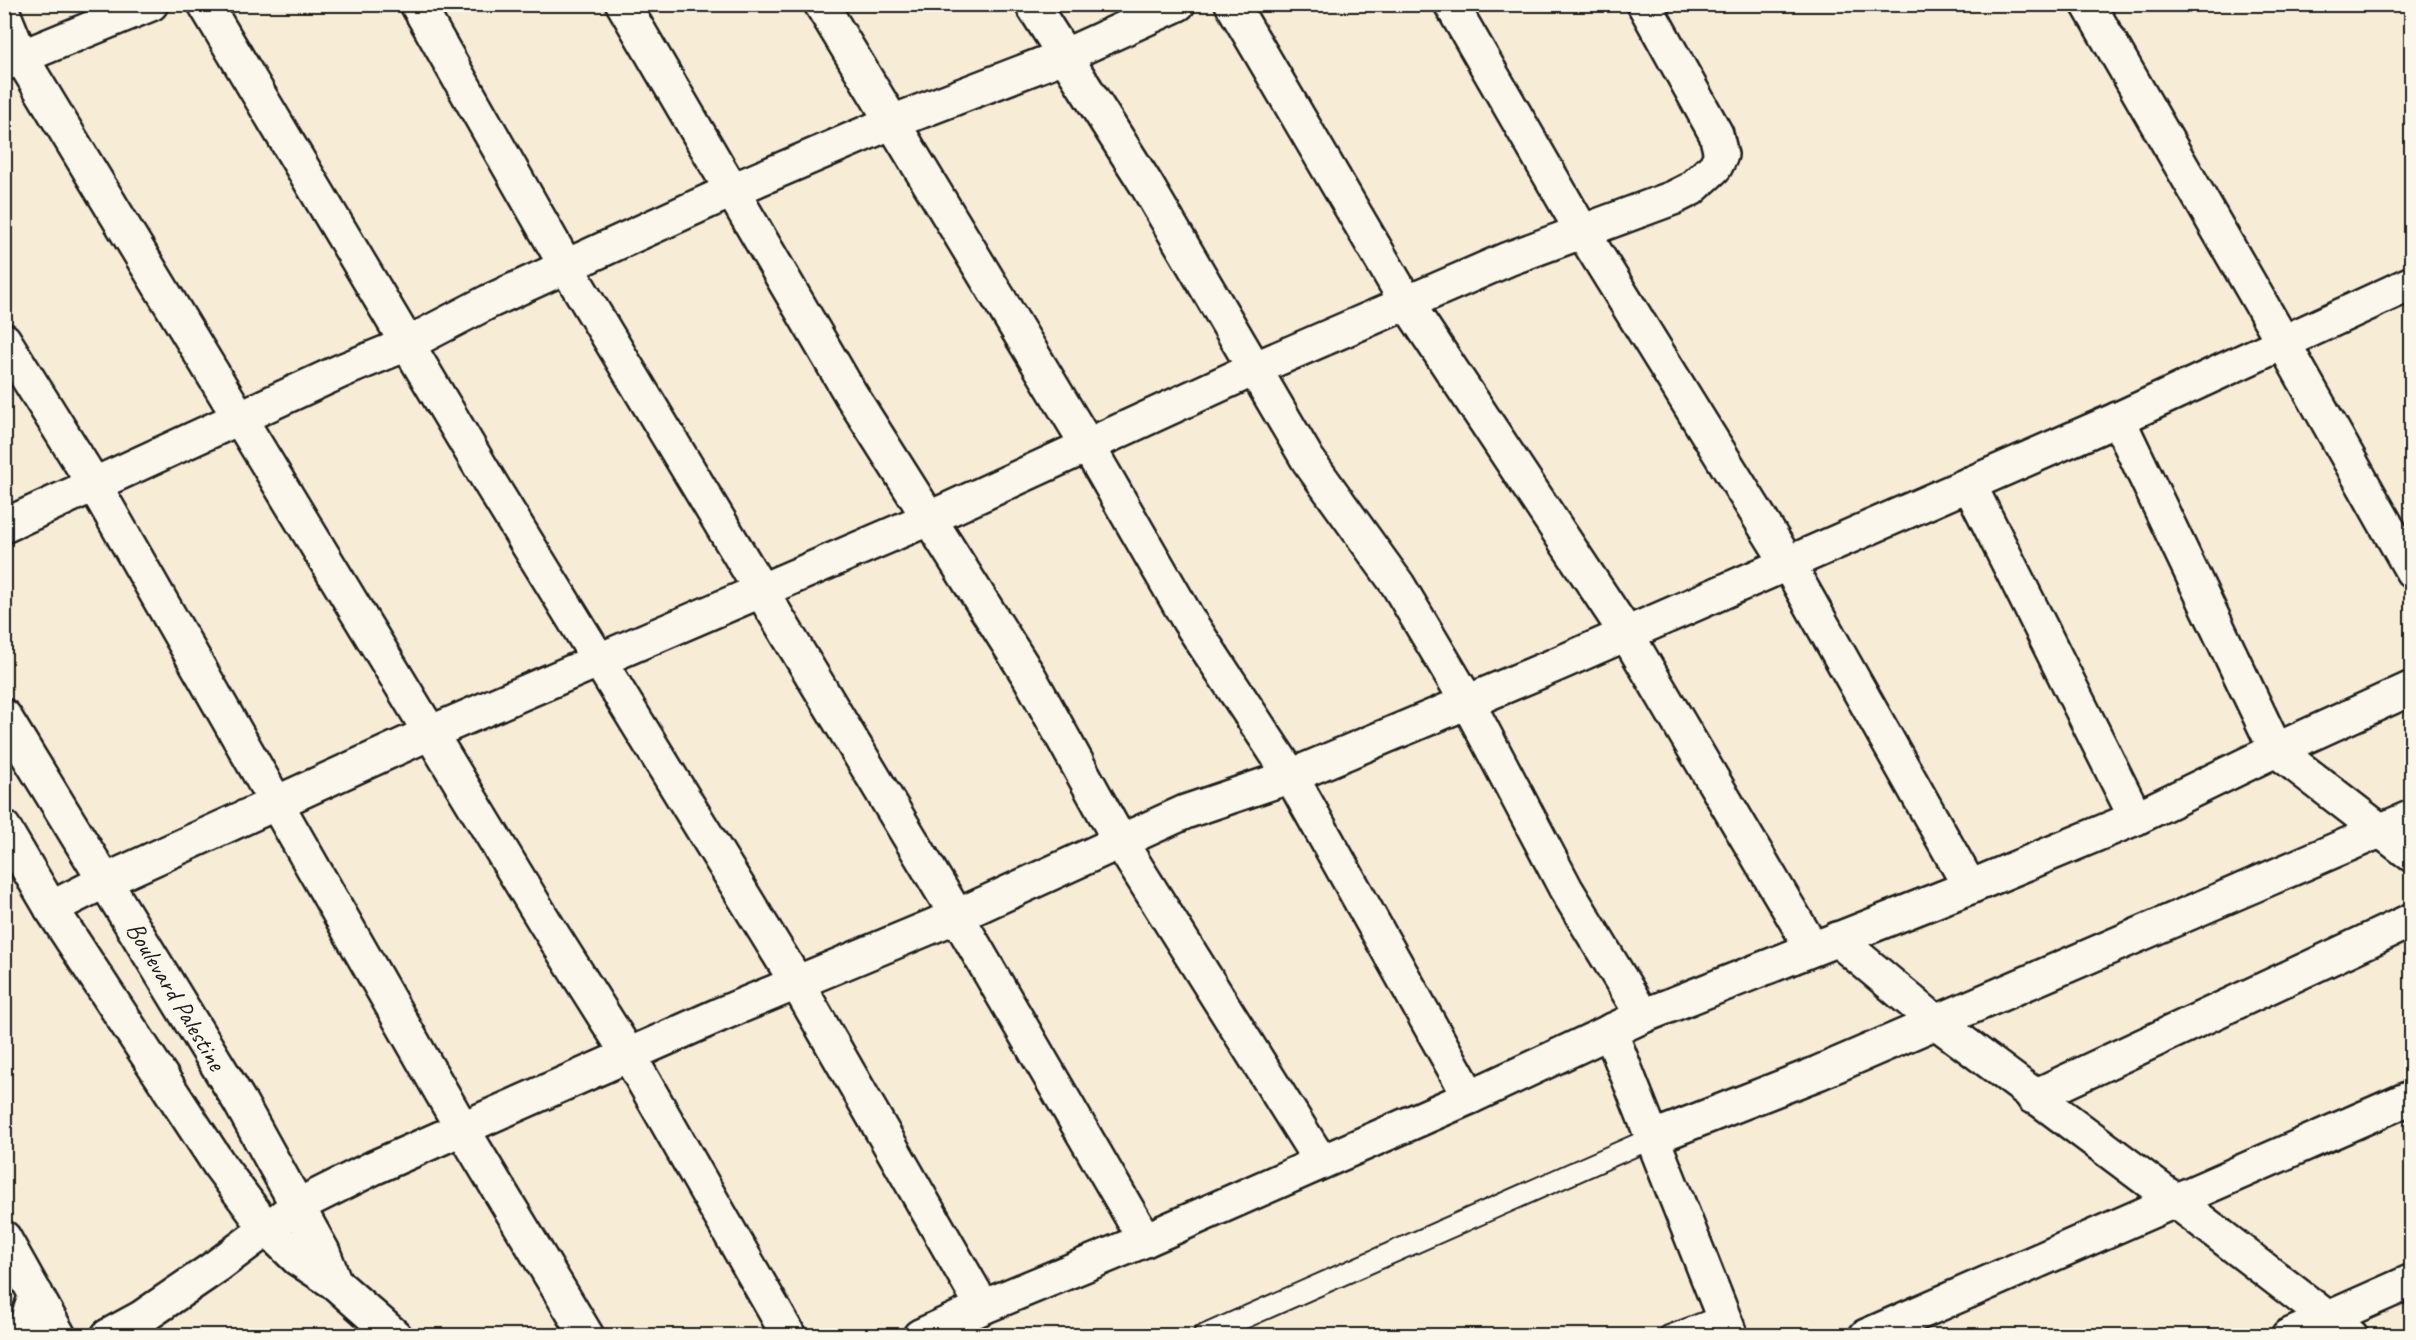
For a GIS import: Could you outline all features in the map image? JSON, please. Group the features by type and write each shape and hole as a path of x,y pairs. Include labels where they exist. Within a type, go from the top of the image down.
{"street":[{"path":"13,61 151,4"},
{"path":"205,4 407,344 797,983 983,1306"},
{"path":"417,4 567,268 957,916 1145,1240"},
{"path":"623,4 850,393 1030,678 1121,843 1322,1162"},
{"path":"821,4 890,123 1088,446 1189,621 1291,776 1470,1097"},
{"path":"1032,4 1152,193 1308,460 1398,585 1467,700 1566,889 1643,1016"},
{"path":"4,526 407,344 488,302 567,268 733,190 890,123 1064,56 1178,4"},
{"path":"1232,4 1407,303 1626,633 1824,943 2174,1199 2339,1327"},
{"path":"1451,4 1582,231 1787,562 1970,887"},
{"path":"51,908 105,881 432,732 930,518 1254,369 1407,303 1691,189 1715,167 1721,155 1716,134 1707,114 1644,4"},
{"path":"2088,4 2412,571"},
{"path":"4,15 13,61 241,418 546,924 628,1054 789,1335"},
{"path":"108,1335 141,1318 217,1266 297,1206 373,1168 463,1130 628,1054 957,916 1185,813 1291,776 1626,633 2118,419 2412,283"},
{"path":"4,340 95,486 235,735 277,803 463,1130 586,1335"},
{"path":"2118,419 2276,750 2412,855"},
{"path":"1969,484 2136,818"},
{"path":"920,1335 983,1306 1145,1240 1470,1097 1643,1016 1970,887 2136,818 2276,750 2412,688"},
{"name":"Boulevard Palestine","path":"4,716 228,1082 323,1252 336,1283"},
{"path":"1652,1138 1818,1073 2412,817"},
{"name":"Boulevard Palestine","path":"4,828 51,908 219,1166 266,1228 298,1259 336,1283 395,1335"},
{"path":"2033,1096 2412,920"},
{"path":"1610,1031 1728,1325"},
{"path":"1866,1335 2412,1097"},
{"path":"4,1238 59,1335"},
{"path":"2288,1335 2339,1327 2412,1281"},
{"path":"22,1335 36,1294"}],"lane":[{"path":"1203,1335 1652,1138"},
{"path":"1669,1335 1728,1325"}]}
